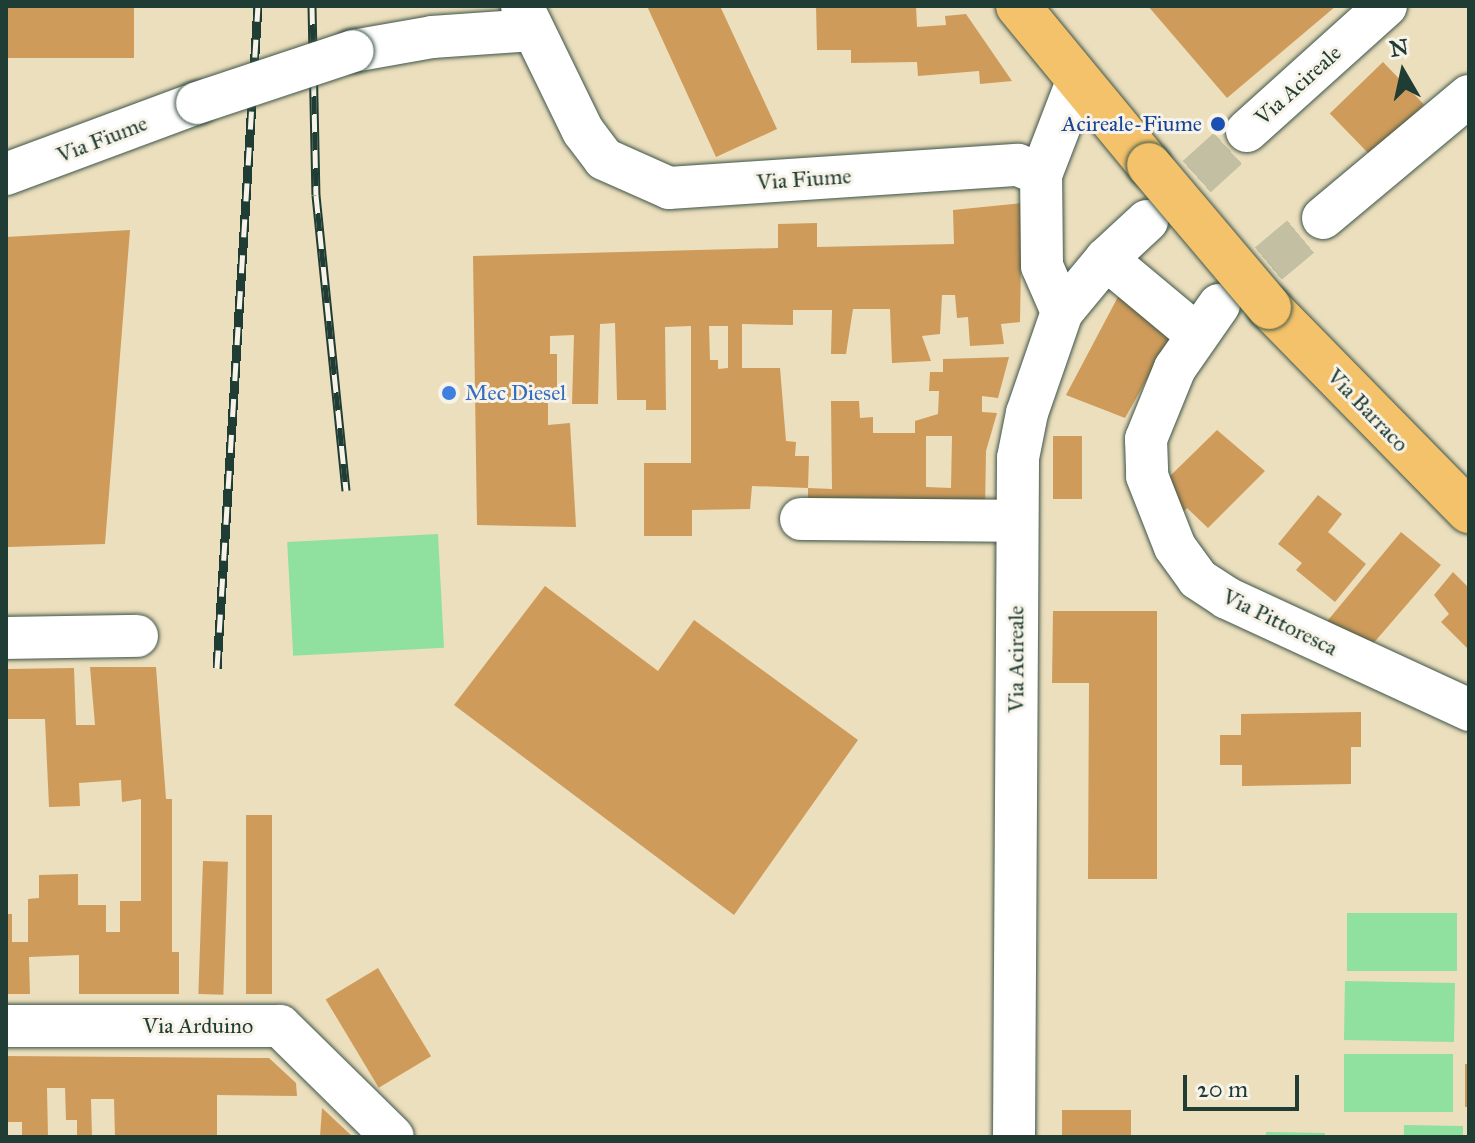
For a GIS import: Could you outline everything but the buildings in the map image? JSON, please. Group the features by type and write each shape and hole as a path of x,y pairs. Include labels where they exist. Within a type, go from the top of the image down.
{"main road":[{"path":"1018,6 1078,79"},
{"name":"Via Barraco","path":"1078,79 1269,307 1469,511"}],"street":[{"path":"353,51 432,6"},
{"name":"Via Acireale","path":"1247,131 1386,6"},
{"path":"353,51 527,18"},
{"name":"Via Fiume","path":"527,18 583,131 604,159 669,188 1018,165 1041,175"},
{"name":"Via Fiume","path":"6,174 197,103 353,51"},
{"path":"1062,312 1042,266 1041,175 1078,79"},
{"path":"1323,218 1469,96"},
{"name":"Via Acireale","path":"1014,1137 1018,458 1027,413 1062,312 1106,259 1147,221"},
{"name":"Via Pittoresca","path":"1106,259 1207,319 1156,403 1146,439 1147,476 1159,509 1175,547 1198,579 1258,615 1469,710"},
{"path":"801,519 1016,521"},
{"path":"6,638 137,636"},
{"name":"Via Arduino","path":"6,1026 280,1026 393,1137"}],"green space":[{"path":"438,534 444,648 293,656 287,542"},
{"path":"1347,913 1457,913 1457,971 1347,971"},
{"path":"1345,981 1455,983 1454,1042 1344,1040"},
{"path":"1344,1054 1453,1054 1453,1112 1344,1112"},
{"path":"1404,1125 1463,1126 1463,1137 1404,1137"},
{"path":"1266,1132 1325,1133 1325,1137 1266,1137"}],"tunnel":[{"path":"1150,219 1247,131"},
{"path":"1220,304 1323,218"}],"railway":[{"path":"217,668 258,6"},
{"path":"312,6 316,195 346,490"}],"place":[{"name":"Acireale-Fiume","path":"1218,124"},
{"name":"Mec Diesel","path":"449,393"}]}
